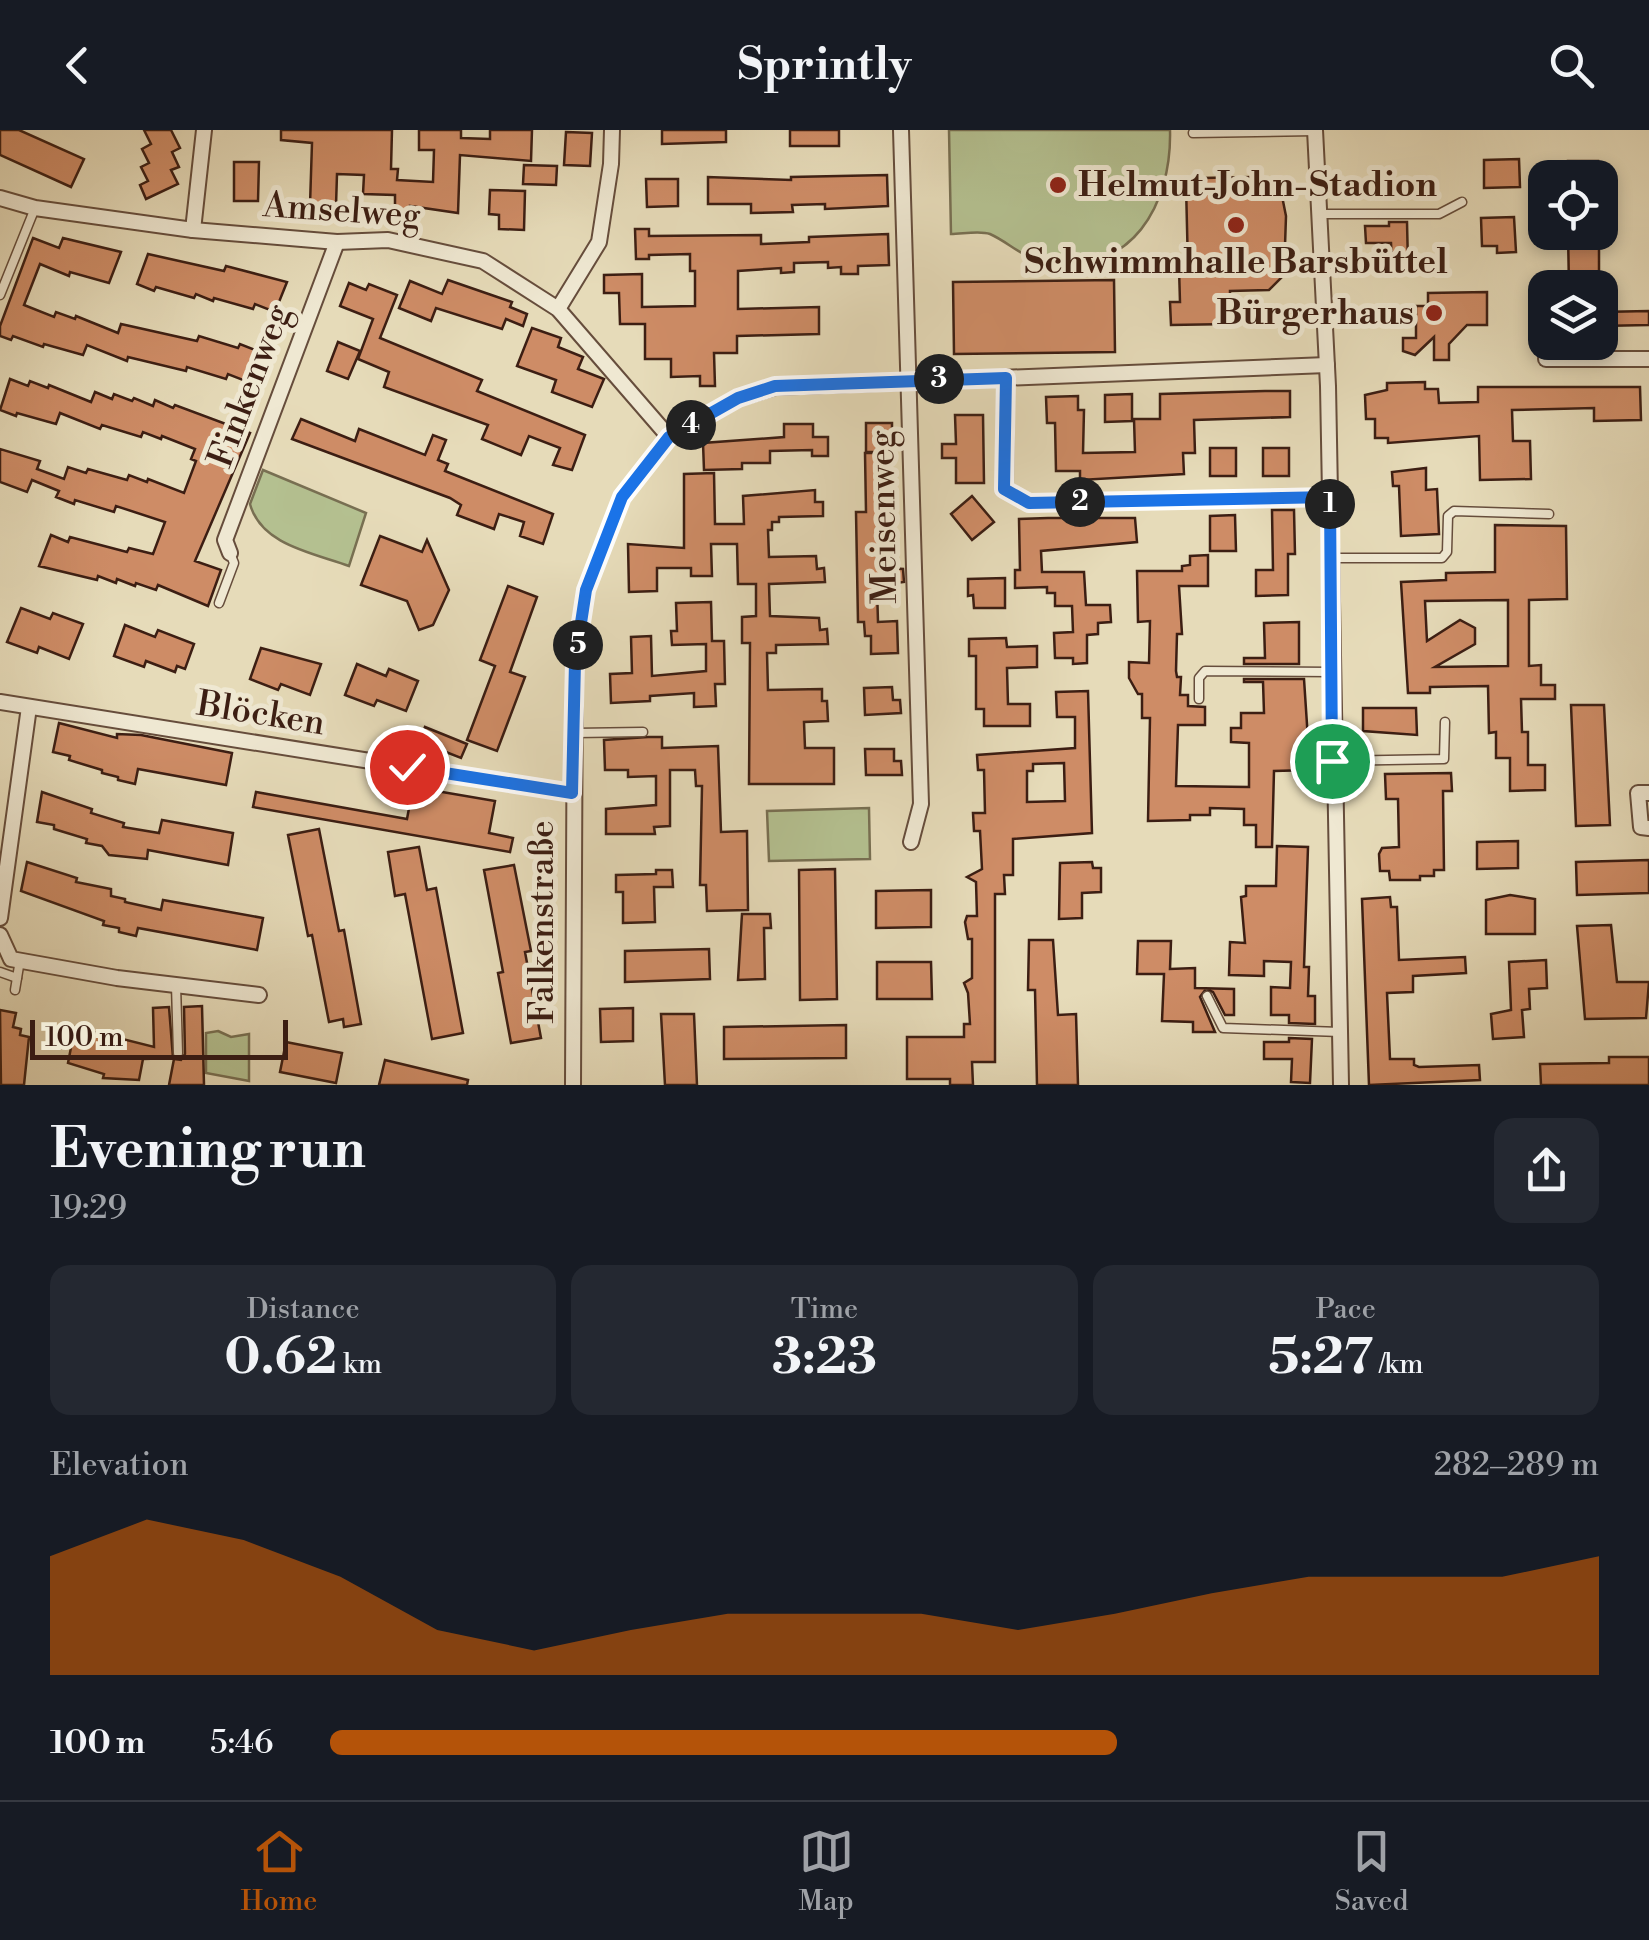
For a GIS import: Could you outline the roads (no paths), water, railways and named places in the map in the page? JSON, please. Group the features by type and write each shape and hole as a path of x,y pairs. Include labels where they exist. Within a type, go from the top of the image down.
{"street":[{"path":"193,230 204,130"},
{"path":"558,309 599,242 612,130"},
{"name":"Meisenweg","path":"901,130 921,804 911,842"},
{"path":"1315,130 1327,364 1341,1085"},
{"name":"Amselweg","path":"0,198 35,208 193,230 336,242 388,240 483,261 558,309 669,437"},
{"name":"Finkenweg","path":"230,553 224,540 336,242"},
{"path":"1618,359 1649,359"},
{"name":"Falkenstraße","path":"573,1085 575,662 586,590 622,497 669,437 738,398 775,386 1327,364"},
{"path":"1006,378 1004,489 1029,503 1330,497"},
{"name":"Blöcken","path":"0,702 572,793"},
{"path":"0,918 29,708"},
{"path":"1649,793 1638,793 1641,828 1649,828"},
{"path":"0,934 11,959 259,995"}],"lane":[{"path":"1192,133 1315,130"},
{"path":"1318,214 1439,214 1462,202"},
{"path":"0,296 35,208"},
{"path":"1330,558 1442,558 1447,552 1448,516 1454,511 1549,514"},
{"path":"219,603 234,563 230,553"},
{"path":"1199,699 1199,678 1205,671 1332,672"},
{"path":"1332,761 1444,760 1445,722"},
{"path":"575,733 644,732"},
{"path":"15,990 20,960"},
{"path":"0,972 17,978"},
{"path":"176,985 178,1053"},
{"path":"1208,996 1223,1028 1340,1032"}],"place":[{"name":"Helmut-John-Stadion","path":"1058,185"},
{"name":"Schwimmhalle Barsbüttel","path":"1236,225"},
{"name":"Bürgerhaus","path":"1434,313"}]}
